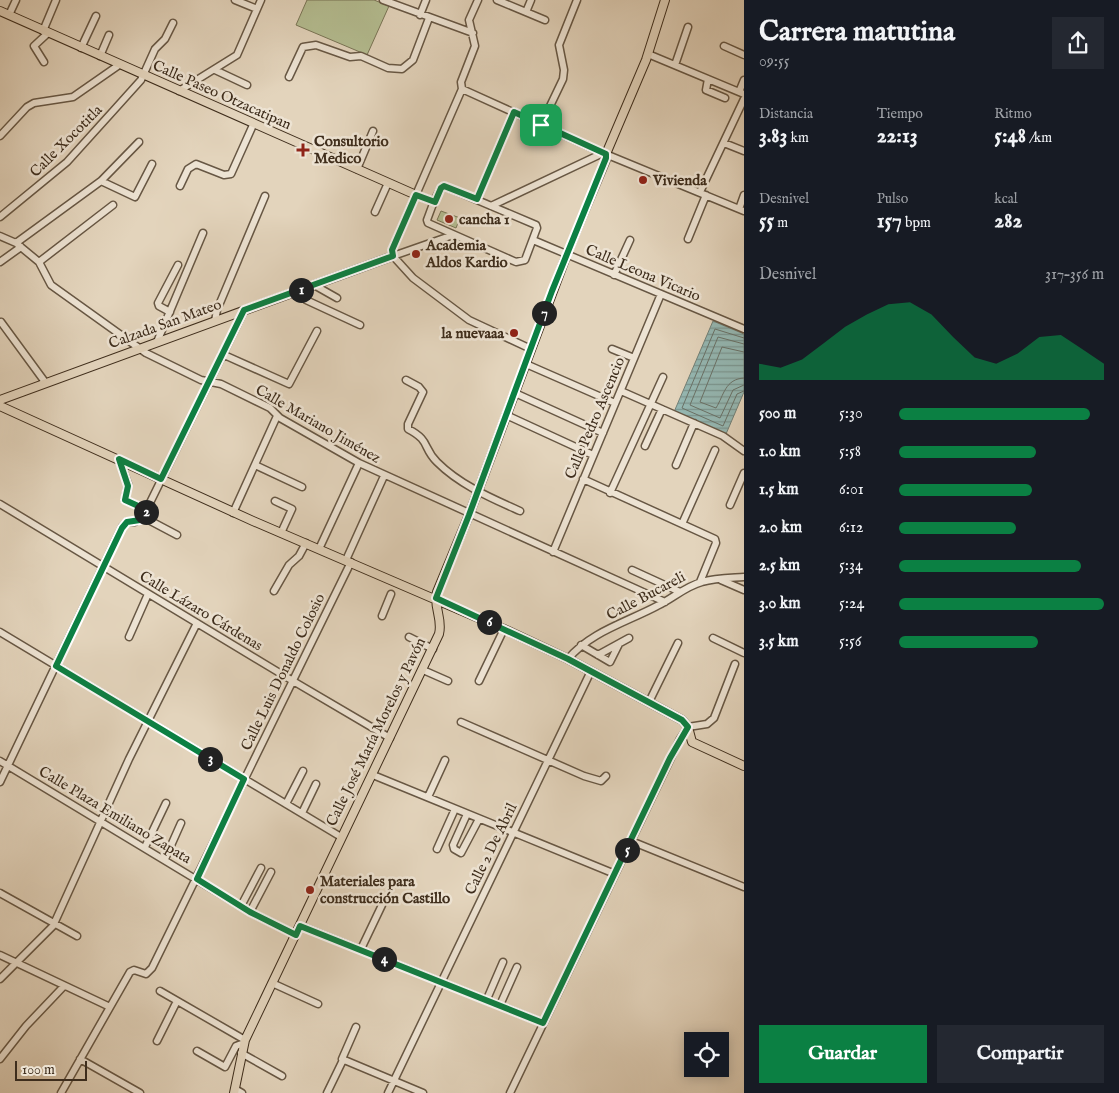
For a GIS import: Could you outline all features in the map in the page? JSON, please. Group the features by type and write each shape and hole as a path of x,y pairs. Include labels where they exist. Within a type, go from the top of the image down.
{"main road":[{"path":"604,153 648,54 665,0"},
{"name":"Calle Paseo Otzacatipan","path":"0,11 179,92 416,195"},
{"path":"436,598 568,254"},
{"name":"Calzada San Mateo","path":"0,400 393,256"},
{"path":"0,406 233,512 348,561 396,584 436,598 568,659 682,720 688,727 692,742 744,766"},
{"name":"Calle José María Morelos y Pavón","path":"237,1092 244,1042 433,649 440,625 436,598"}],"street":[{"path":"9,15 16,0"},
{"path":"44,62 34,46 46,32 56,0"},
{"path":"235,0 257,9"},
{"path":"179,92 234,58 240,51 261,0"},
{"path":"384,0 420,15 473,33"},
{"path":"420,15 426,0"},
{"path":"478,0 469,20 476,46 461,82 462,89 392,250 393,256 413,278 469,320 531,349"},
{"path":"497,0 545,20"},
{"path":"526,12 531,0"},
{"path":"541,125 563,79 564,70 559,45 576,2"},
{"path":"82,48 96,16"},
{"path":"290,77 303,47 312,45 350,57 361,56 388,68 402,69 413,60 429,18"},
{"name":"Calle Xocotitla","path":"0,217 67,162 143,75 155,49 165,39 173,23"},
{"path":"675,65 688,27"},
{"path":"100,56 109,35"},
{"path":"724,46 744,55"},
{"path":"648,54 741,93 744,80"},
{"path":"0,136 26,107 42,102 68,99 119,65"},
{"path":"215,70 248,85"},
{"path":"708,79 706,90 725,98"},
{"path":"462,89 604,153 741,210 744,196"},
{"path":"688,239 703,194 744,99"},
{"path":"477,199 514,112"},
{"path":"180,186 188,169 196,164 224,175 231,174 254,124"},
{"path":"357,169 372,131"},
{"path":"0,262 101,181 139,142"},
{"path":"724,143 744,151"},
{"path":"491,206 604,153"},
{"path":"568,254 606,161 604,153"},
{"path":"101,181 135,197 152,164"},
{"path":"375,212 388,183"},
{"path":"444,186 477,199 536,225 526,259 519,262 427,222 441,188 444,186"},
{"name":"Calle Paseo Otzacatipan","path":"416,195 435,202"},
{"path":"215,321 217,310 266,196"},
{"path":"39,262 113,205"},
{"path":"157,342 202,233"},
{"name":"Calzada San Mateo","path":"393,256 453,234"},
{"name":"Calle Mariano Jiménez","path":"0,236 19,245 39,262 52,285 140,348 200,380 221,384 262,404 273,410 277,416 359,464 664,602"},
{"name":"Calle Leona Vicario","path":"533,240 744,329"},
{"path":"614,275 630,240"},
{"path":"170,312 159,306 158,303 178,265"},
{"path":"314,285 337,298"},
{"path":"297,292 306,300 360,325"},
{"name":"Calle Pedro Ascencio","path":"553,552 661,294"},
{"path":"0,782 124,524 140,520 147,510 244,310"},
{"path":"0,322 45,382"},
{"path":"222,354 289,384 316,331"},
{"path":"612,349 634,358"},
{"path":"526,364 615,403"},
{"path":"610,493 649,404 663,378"},
{"path":"406,380 419,387 423,392 408,424 408,429 423,438 430,454 438,463 478,491 520,511"},
{"path":"621,391 727,438 744,451"},
{"path":"515,393 603,433"},
{"path":"645,446 662,409"},
{"path":"506,415 593,455"},
{"path":"233,512 277,416"},
{"path":"676,465 694,423"},
{"path":"682,524 715,450"},
{"path":"119,459 128,486 125,500 147,510"},
{"path":"319,549 359,464"},
{"path":"255,465 302,487"},
{"path":"730,505 744,473"},
{"name":"Calle Luis Donaldo Colosio","path":"61,1093 131,970 146,974 152,968 293,681 348,561 384,476"},
{"path":"583,479 716,540 700,582"},
{"path":"275,501 292,509 281,533"},
{"name":"Calle Lázaro Cárdenas","path":"0,504 390,738"},
{"path":"143,517 177,535"},
{"path":"274,590 289,565 299,556 306,544"},
{"path":"632,570 680,592"},
{"name":"Calle Bucareli","path":"568,659 581,645 700,582 744,577"},
{"path":"720,579 744,590"},
{"path":"129,637 148,594"},
{"path":"382,616 392,594"},
{"path":"0,979 15,962 48,933 54,924 101,820 197,623"},
{"path":"479,681 504,629"},
{"path":"0,632 341,837"},
{"path":"408,637 433,649"},
{"path":"598,655 629,638"},
{"path":"713,638 744,653"},
{"path":"650,702 678,643"},
{"path":"581,645 610,662 619,644"},
{"path":"510,1093 674,750 688,727 707,724 714,718 735,664"},
{"path":"423,670 448,681"},
{"name":"Calle 2 De Abril","path":"388,1093 591,671"},
{"path":"460,722 596,780 601,781 606,776"},
{"path":"428,797 445,760"},
{"name":"Calle Plaza Emiliano Zapata","path":"0,761 101,820 250,912 296,935"},
{"path":"286,804 303,771"},
{"path":"372,775 615,874"},
{"path":"302,813 316,784"},
{"path":"145,847 166,803"},
{"path":"437,849 455,809"},
{"path":"468,814 453,845 454,850 461,853 479,819"},
{"path":"165,859 181,822"},
{"path":"631,841 744,887"},
{"path":"240,906 261,868"},
{"path":"250,912 271,872"},
{"path":"0,893 77,936"},
{"path":"361,950 382,905"},
{"path":"300,926 487,999 543,1023"},
{"path":"0,955 110,1007"},
{"path":"487,999 503,962"},
{"path":"500,1005 517,967"},
{"path":"272,983 318,1004"},
{"path":"0,1058 26,1026 64,986"},
{"path":"160,991 244,1042"},
{"path":"157,1041 177,1001"},
{"path":"326,1093 343,1060 342,1055 356,1027"},
{"path":"197,1052 218,1065 225,1067 236,1046 244,1042"},
{"path":"241,1053 282,1076"},
{"path":"80,1059 140,1093"},
{"path":"343,1060 423,1093"}],"green space":[{"path":"307,0 374,0 389,6 367,55 296,25"},
{"name":"cancha 1","path":"441,211 460,218 456,228 437,220"}],"water":[{"path":"713,321 744,334 744,392 726,434 674,412"}],"place":[{"name":"Consultorio Medico","path":"303,150"},
{"name":"Vivienda","path":"643,180"},
{"name":"cancha 1","path":"449,219"},
{"name":"Academia Aldos Kardio","path":"416,254"},
{"name":"la nuevaaa","path":"514,333"},
{"name":"Materiales para construcción Castillo","path":"310,890"}],"route":[{"path":"514,112 541,125 606,154 606,161 552,291 469,515 436,598 568,659 682,720 688,727 670,758 543,1023 487,999 300,926 296,935 250,912 197,879 244,779 56,666 124,524 140,520 147,510 125,500 124,497 128,486 119,459 161,479 244,310 393,256 392,250 416,195 435,202 441,188 447,186 477,199 514,112"}]}
